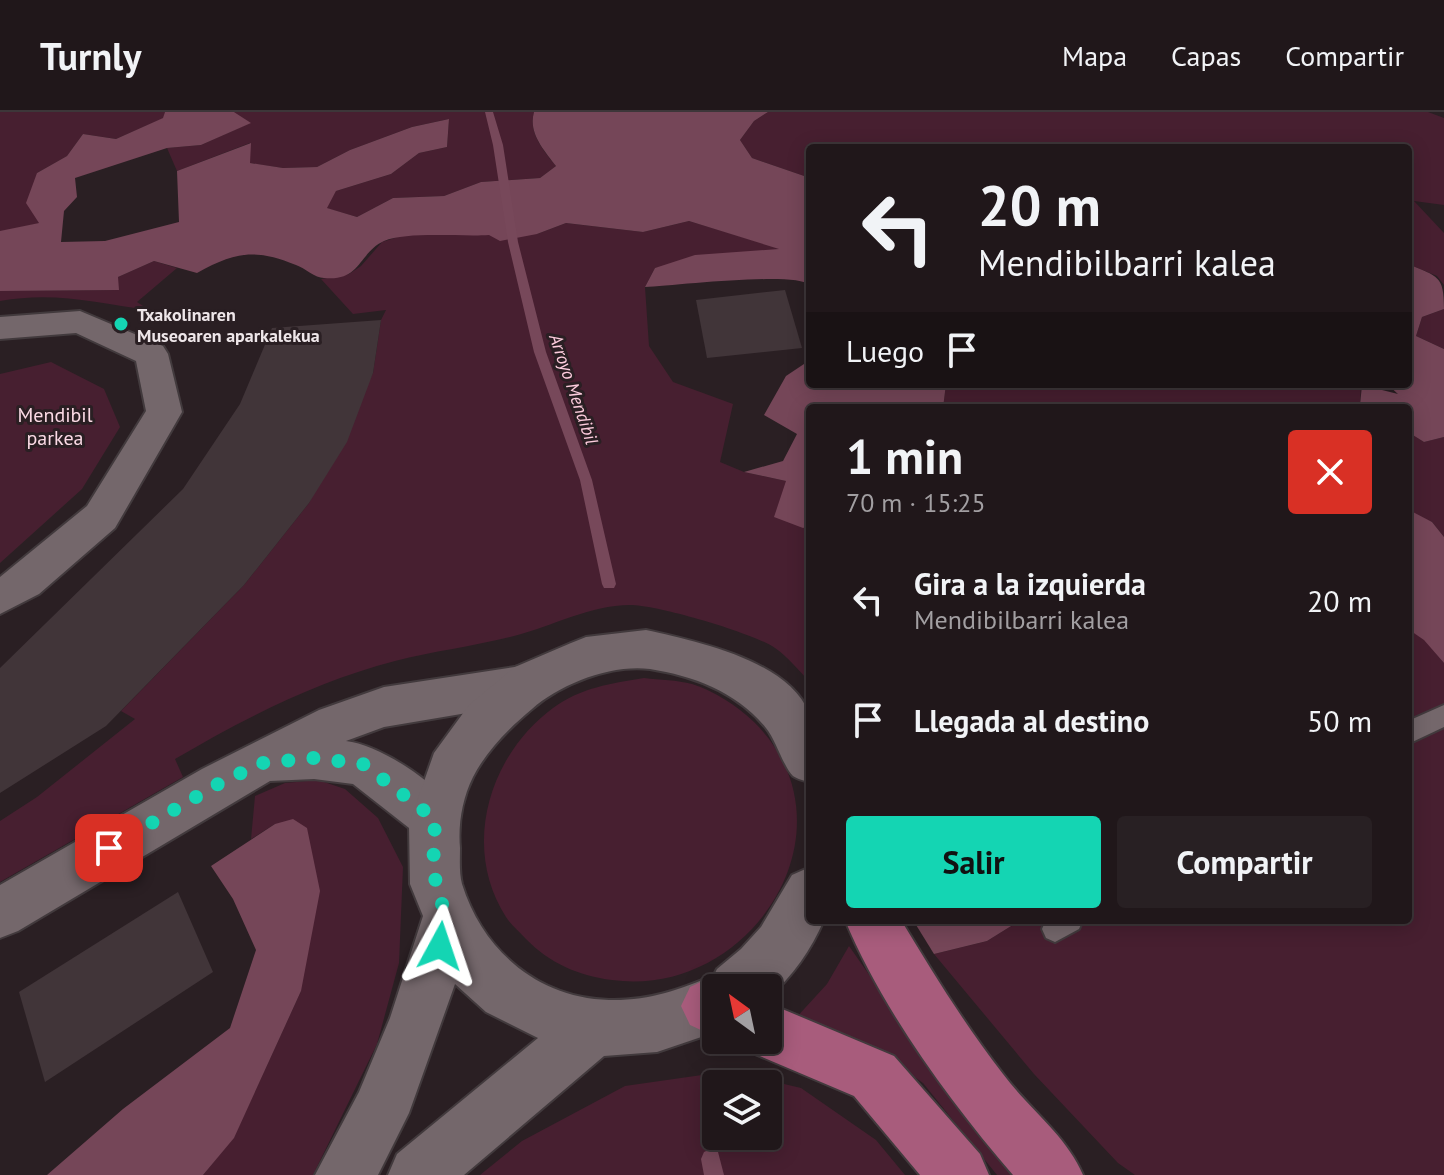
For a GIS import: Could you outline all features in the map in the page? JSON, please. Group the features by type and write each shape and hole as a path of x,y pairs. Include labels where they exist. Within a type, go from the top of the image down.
{"main road":[{"path":"873,924 929,1018 984,1097 1053,1175"},
{"path":"782,1037 874,1076 959,1175"}],"street":[{"path":"0,328 80,322 151,354 164,412 101,517 25,582 0,597"},
{"path":"702,1007 654,1025 595,1027 532,1009 481,973 447,922 433,871 435,819 452,766 481,721 521,685 573,659 629,648 685,653 738,675 782,713 806,753"},
{"path":"0,913 218,784 335,724 384,707 521,685"},
{"path":"262,763 314,758 363,764 435,819"},
{"path":"758,974 794,928 806,902"},
{"path":"345,1175 380,1113 418,1018 447,922"},
{"path":"418,1175 595,1027"}],"lane":[{"path":"1412,731 1444,715"}],"green space":[{"path":"0,112 165,112 164,118 116,139 83,134 67,156 37,173 40,223 0,231"},
{"path":"234,112 534,112 535,134 556,166 540,178 481,182 444,196 393,198 357,217 326,208 336,191 391,174 419,153 447,147 449,119 412,127 350,150 317,167 283,168 249,163 250,143 177,171 167,148 201,145 250,123"},
{"path":"768,112 1428,112 1444,118 1444,205 1414,201 1444,233 1444,285 1437,276 1412,266 1412,144 806,144 806,177 752,158 740,140 754,121"},
{"path":"689,221 782,249 655,268 645,287 649,346 673,382 733,404 720,462 744,472 786,481 803,528 806,527 806,678 775,648 727,628 643,606 600,608 514,636 366,669 281,702 175,759 183,777 0,882 0,821 37,797 135,719 121,711 244,585 309,503 373,373 381,320 386,310 353,314 321,279 349,274 361,266 382,242 404,235 537,234 566,223 643,232"},
{"path":"154,261 177,268 137,302 149,310 57,298 0,301 0,291 118,290 118,277"},
{"path":"1444,309 1444,349 1416,336 1422,317"},
{"name":"Mendibil parkea","path":"51,362 104,389 120,427 82,489 0,563 0,374"},
{"path":"946,388 1361,388 1360,404 944,404"},
{"path":"1412,434 1424,442 1444,437 1444,537 1432,522 1412,514"},
{"path":"1412,632 1424,639 1444,663 1444,1175 1135,1175 1118,1163 1034,1074 934,954 987,941 1015,924 1412,924"},
{"path":"644,678 701,687 754,722 784,764 796,810 793,855 775,898 746,935 708,963 662,979 612,980 576,972 555,961 510,923 492,890 485,861 484,833 498,776 512,751 531,728 563,701 585,691"},
{"path":"318,780 345,789 378,818 403,867 399,963 377,1044 313,1175 203,1175 234,1137 301,991 275,824 251,839 255,796 285,783"},
{"path":"849,946 926,1056 1022,1175 997,1175 923,1083 872,1047 794,1020 827,984"},
{"path":"702,1075 702,1150 782,1150 782,1083 801,1088 876,1140 905,1175 480,1175 522,1141 625,1086"}],"shaded area":[{"path":"165,112 234,112 251,123 201,145 167,148 75,178 77,197 64,211 61,242 105,241 179,222 177,171 251,143 250,163 283,168 317,167 350,150 412,127 449,119 447,147 419,153 391,174 336,191 327,208 357,217 393,198 444,196 481,182 540,178 556,166 535,134 534,112 768,112 754,121 740,140 752,158 806,177 806,283 759,279 645,287 655,268 695,255 779,249 689,221 643,232 566,223 537,234 500,241 489,235 394,238 376,246 353,271 336,278 321,278 296,265 268,256 245,255 222,260 197,273 154,261 118,277 119,290 0,291 0,231 39,223 26,203 37,173 67,156 83,134 116,139 163,118"},
{"path":"1412,266 1437,279 1443,289 1444,309 1422,317 1416,336 1444,349 1444,437 1424,442 1412,434 1412,404 1360,404 1362,388 1398,394 1391,388 1412,388"},
{"path":"806,363 806,388 946,388 944,404 806,404 806,527 803,528 774,517 786,481 744,472 783,461 797,434 764,415 786,376"},
{"path":"1412,512 1432,522 1444,537 1444,663 1424,640 1412,632"},
{"path":"293,819 307,828 320,891 301,991 234,1138 203,1175 47,1175 123,1109 230,1028 256,950 233,899 211,866 275,824"},
{"path":"915,924 1015,924 987,941 934,954"}],"building":[{"path":"785,290 802,348 707,358 696,300"},
{"path":"381,320 373,373 347,442 309,503 244,585 106,726 0,793 0,668 183,489 240,404 272,328"},
{"path":"178,892 213,972 45,1082 19,992"}],"waterway":[{"name":"Arroyo Mendibil","path":"489,112 498,145 513,242 540,352 586,480 609,584"},
{"name":"Arroyo Mendibil","path":"711,1159 714,1175"}],"place":[{"name":"Txakolinaren Museoaren aparkalekua","path":"121,324"}],"route":[{"path":"109,848 218,784 262,763 314,758 363,764 435,819 433,871 447,922 440,946"}]}
